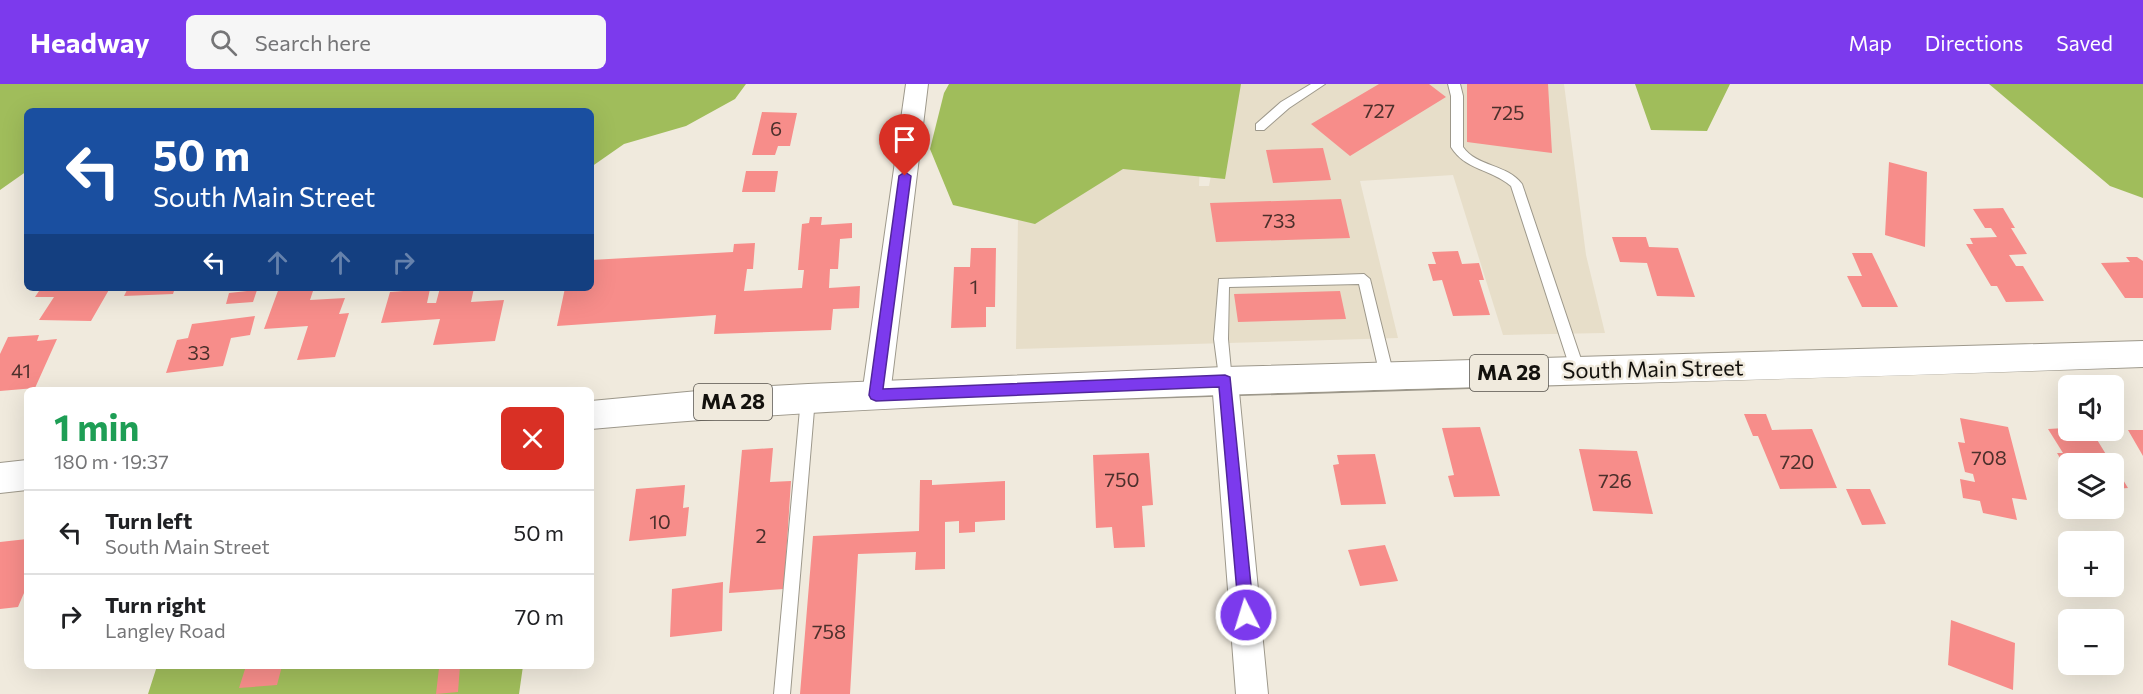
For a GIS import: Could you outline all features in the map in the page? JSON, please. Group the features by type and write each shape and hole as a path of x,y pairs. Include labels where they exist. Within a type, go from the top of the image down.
{"main road":[{"name":"South Main Street","path":"876,395 1225,381 1953,362 2143,354"},
{"name":"MA 28","path":"594,415 719,403 876,395"},
{"path":"0,478 24,475"}],"street":[{"path":"876,395 917,84"},
{"path":"1225,381 1252,694"}],"lane":[{"path":"1260,127 1285,105 1319,84"},
{"path":"1454,84 1457,96 1459,153 1470,161 1507,175 1516,184 1578,370"},
{"path":"1225,381 1221,339 1223,282 1364,279 1387,376"},
{"path":"782,694 808,398"}],"shaded area":[{"path":"1228,84 1564,84 1586,255 1605,333 1503,335 1453,175 1360,181 1398,338 1016,349 1019,151 1201,138 1199,186 1209,186"}],"green space":[{"path":"0,84 746,84 735,99 686,126 624,144 594,165 594,108 24,108 24,173 0,190"},
{"path":"949,84 1241,84 1225,179 1123,169 1035,224 953,205 930,149 944,93"},
{"path":"1635,84 1730,84 1707,131 1651,130"},
{"path":"1989,84 2143,84 2143,198 2110,186"},
{"path":"156,669 523,669 519,694 148,694"}],"building":[{"path":"1379,84 1429,84 1446,97 1350,156 1311,124"},
{"path":"1467,84 1548,84 1552,153 1467,142"},
{"path":"762,112 797,113 790,146 778,146 775,155 752,155"},
{"path":"1323,148 1331,180 1273,183 1266,150"},
{"path":"1889,162 1927,172 1925,247 1885,235"},
{"path":"746,171 778,171 775,192 742,192"},
{"path":"1341,199 1350,238 1216,242 1210,203"},
{"path":"2003,208 2015,228 2011,228 2027,254 2009,255 2016,266 2023,266 2044,301 2006,302 1997,286 1991,286 1966,244 1973,244 1970,238 1997,237 1991,228 1985,228 1973,209"},
{"path":"810,217 822,217 821,225 852,223 852,238 840,239 838,269 830,269 829,288 860,286 859,308 833,309 831,330 714,334 716,315 557,326 564,291 594,291 594,260 733,252 734,244 755,243 753,269 747,269 744,291 802,288 804,270 798,270 802,224 809,223"},
{"path":"1612,237 1646,237 1649,247 1678,248 1695,297 1657,296 1647,263 1620,262"},
{"path":"971,248 996,248 995,307 986,307 986,327 951,328 954,267 970,267"},
{"path":"1458,251 1462,264 1479,263 1484,280 1479,280 1490,315 1453,316 1442,280 1433,281 1428,264 1436,264 1432,252"},
{"path":"1852,253 1872,253 1898,307 1862,307 1847,276 1862,276"},
{"path":"2126,257 2137,257 2143,261 2143,298 2125,298 2101,263 2130,262"},
{"path":"39,291 108,291 91,321 39,320 54,297 35,297"},
{"path":"126,291 174,291 173,294 124,296"},
{"path":"257,291 253,302 226,304 229,293"},
{"path":"278,291 313,291 310,300 345,298 339,314 349,313 335,357 297,360 308,326 264,329"},
{"path":"430,291 427,303 436,303 439,291 473,291 471,302 504,300 495,341 433,345 440,319 381,323 390,292"},
{"path":"1340,291 1346,319 1238,322 1234,294"},
{"path":"255,316 250,335 231,338 223,366 166,373 177,340 188,338 192,324"},
{"path":"39,335 37,341 57,339 35,387 0,391 0,354 8,337"},
{"path":"1744,414 1766,414 1772,430 1812,429 1837,488 1780,489 1758,436 1753,436"},
{"path":"1960,418 2008,427 2027,500 2012,498 2017,520 1983,513 1980,501 1963,498 1960,479 1975,482 1973,474 1965,472 1958,442 1965,443"},
{"path":"1480,427 1500,496 1454,497 1448,476 1454,475 1442,428"},
{"path":"2058,428 2058,441 2098,441 2105,453 2063,453 2048,429"},
{"path":"2128,430 2143,430 2143,456"},
{"path":"773,448 770,482 791,481 784,589 729,593 742,450"},
{"path":"1579,449 1637,451 1653,514 1593,511"},
{"path":"1149,453 1153,505 1142,506 1145,547 1114,548 1112,527 1096,528 1093,455"},
{"path":"1375,454 1386,504 1341,505 1333,465 1339,464 1337,455"},
{"path":"920,480 932,480 932,485 1005,481 1005,520 975,522 975,532 959,533 959,521 945,522 945,569 915,570 916,552 858,554 850,694 800,694 813,536 919,531"},
{"path":"685,485 683,508 689,507 686,536 629,541 636,489"},
{"path":"1846,489 1870,489 1886,524 1862,525"},
{"path":"24,539 24,593 18,607 0,609 0,542"},
{"path":"1385,545 1398,581 1360,586 1348,550"},
{"path":"723,582 722,631 670,637 672,589"},
{"path":"1951,620 2015,643 2013,690 1948,665"},
{"path":"245,669 281,669 277,685 239,688"},
{"path":"439,669 460,669 458,692 436,694"}],"route":[{"path":"905,176 876,395 1225,381 1246,615"}]}
